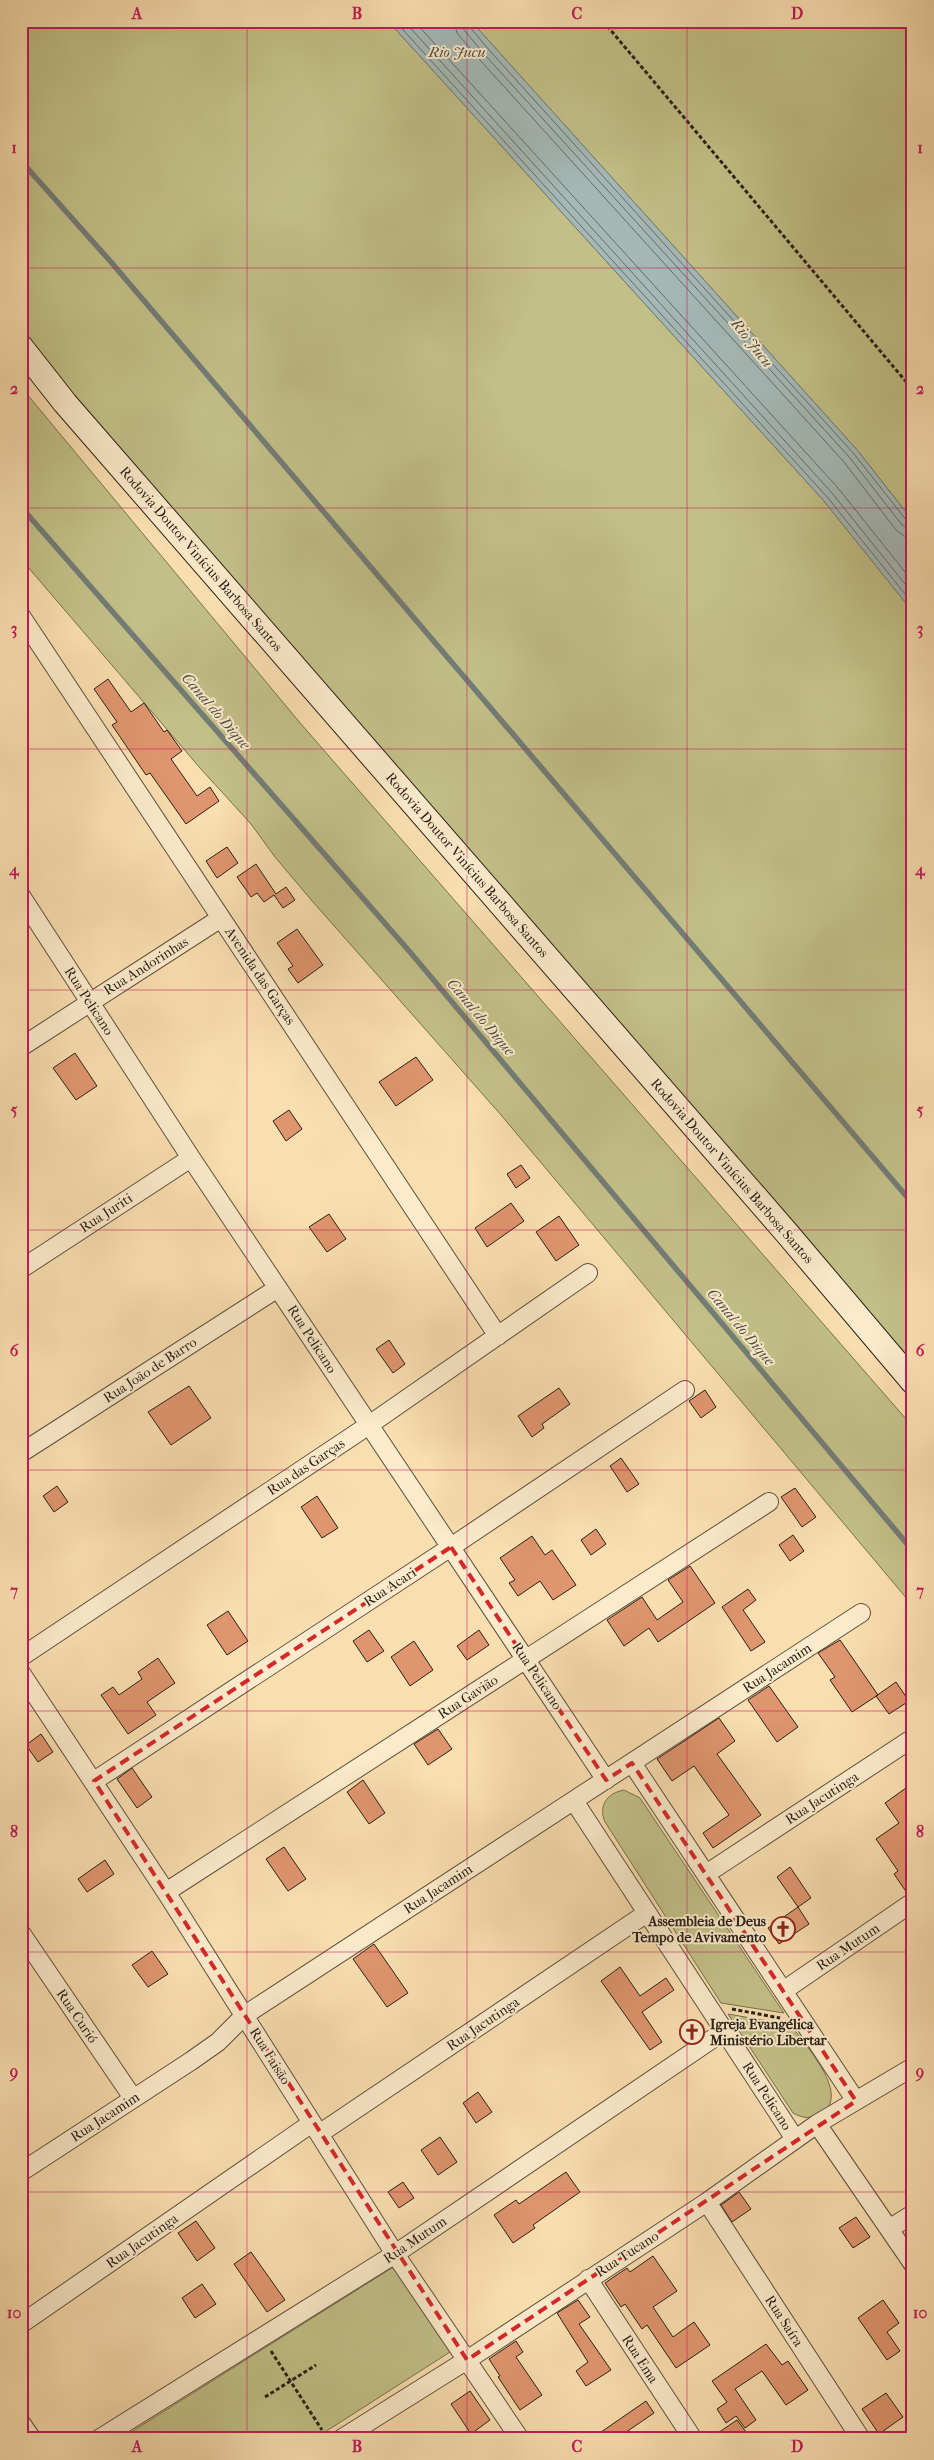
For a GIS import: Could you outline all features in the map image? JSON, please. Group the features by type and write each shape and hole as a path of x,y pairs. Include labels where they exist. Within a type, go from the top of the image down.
{"main road":[{"name":"Rodovia Doutor Vinícius Barbosa Santos","path":"21,347 65,403 786,1232 913,1382"}],"street":[{"name":"Avenida das Garças","path":"21,616 498,1336"},
{"name":"Rua Pelicano","path":"21,896 191,1158 606,1780"},
{"name":"Rua Andorinhas","path":"21,1047 221,918"},
{"name":"Rua Juriti","path":"21,1269 191,1158"},
{"name":"Rua das Garças","path":"21,1657 368,1425 588,1273"},
{"name":"Rua João de Barro","path":"21,1453 278,1288"},
{"name":"Rua Acari","path":"94,1781 451,1547 685,1390"},
{"name":"Rua Gavião","path":"166,1892 769,1502"},
{"name":"Rua Jacamim","path":"21,2172 218,2042 245,2015 861,1613"},
{"name":"Rua Faisão","path":"21,1673 166,1892 395,2254 520,2439"},
{"name":"Rua Jacutinga","path":"706,1874 913,1738"},
{"path":"632,1763 856,2101"},
{"name":"Rua Pelicano","path":"574,1801 796,2139"},
{"name":"Rua Mutum","path":"783,1991 913,1902"},
{"name":"Rua Jacutinga","path":"21,2324 647,1913"},
{"name":"Rua Curió","path":"21,1934 132,2098"},
{"name":"Rua Mutum","path":"99,2439 395,2254 724,2031"},
{"name":"Rua Tucano","path":"349,2436 707,2202 817,2124 913,2067"},
{"path":"817,2124 913,2264"},
{"name":"Rua Saíra","path":"707,2202 861,2439"},
{"path":"889,2229 913,2214"},
{"name":"Rua Ema","path":"588,2279 692,2439"},
{"path":"21,2423 32,2439"}],"path":[{"path":"603,21 913,390"},
{"path":"713,2014 723,2008 788,2020 798,2013"},
{"path":"267,2346 322,2430"},
{"path":"265,2397 316,2365"}],"highlighted area":[{"path":"451,1547 606,1780 632,1763 856,2101 467,2360 94,1781"}],"shaded area":[{"path":"21,21 388,21 824,501 913,612 913,1380 21,339"},
{"path":"471,21 913,21 913,521 858,451"},
{"path":"21,387 301,724 913,1427 913,1606 501,1115 313,902 275,857 251,824 200,768 21,559"},
{"path":"624,1790 640,1798 784,2013 721,2003 605,1822 603,1806 609,1797"},
{"path":"728,2014 791,2025 822,2069 831,2094 830,2105 822,2113 808,2118 793,2113"},
{"path":"395,2266 450,2352 314,2439 120,2439"}],"water":[{"name":"Rio Jucu","path":"388,21 471,21 858,451 913,521 913,612 824,501"}],"building":[{"path":"108,679 131,712 144,703 164,732 167,730 182,751 171,759 197,796 210,787 219,801 186,824 150,773 146,775 112,725 117,722 94,689"},
{"path":"227,847 238,863 217,878 206,861"},
{"path":"256,864 276,894 286,887 295,900 283,908 274,895 264,902 257,893 251,897 237,877"},
{"path":"297,929 323,965 298,983 288,969 293,966 277,943"},
{"path":"75,1053 97,1086 76,1100 53,1068"},
{"path":"416,1057 433,1080 396,1106 379,1082"},
{"path":"289,1110 302,1129 286,1141 273,1121"},
{"path":"521,1165 530,1178 516,1188 507,1174"},
{"path":"511,1203 524,1221 487,1247 475,1228"},
{"path":"329,1214 346,1239 327,1252 309,1227"},
{"path":"559,1216 579,1245 556,1261 536,1232"},
{"path":"389,1340 405,1364 393,1373 376,1349"},
{"path":"189,1386 211,1418 171,1445 148,1412"},
{"path":"559,1388 570,1404 542,1424 544,1428 532,1437 518,1416"},
{"path":"705,1390 716,1407 701,1418 689,1401"},
{"path":"621,1458 639,1484 627,1492 610,1466"},
{"path":"57,1486 68,1502 54,1512 43,1496"},
{"path":"795,1488 816,1517 802,1527 781,1497"},
{"path":"317,1496 338,1528 322,1538 301,1507"},
{"path":"596,1529 606,1544 591,1555 581,1540"},
{"path":"793,1535 804,1551 790,1561 779,1545"},
{"path":"532,1536 545,1555 552,1550 576,1585 553,1600 540,1581 518,1596 509,1583 515,1580 500,1558"},
{"path":"690,1566 715,1603 658,1642 649,1628 624,1646 607,1620 642,1597 657,1620 683,1602 668,1580"},
{"path":"748,1589 756,1600 743,1610 765,1642 751,1651 722,1607"},
{"path":"228,1611 248,1641 227,1655 207,1625"},
{"path":"369,1630 384,1651 367,1662 353,1641"},
{"path":"479,1630 489,1645 467,1660 457,1646"},
{"path":"840,1640 878,1695 852,1712 830,1680 835,1677 818,1653"},
{"path":"414,1641 433,1670 410,1686 391,1657"},
{"path":"158,1658 175,1683 147,1702 156,1715 128,1734 101,1695 113,1687 119,1695 142,1679 138,1672"},
{"path":"896,1682 909,1701 889,1714 876,1696"},
{"path":"769,1686 798,1727 777,1742 748,1700"},
{"path":"719,1718 735,1741 717,1754 761,1815 713,1848 703,1833 729,1815 694,1766 672,1781 657,1759"},
{"path":"438,1729 452,1749 428,1765 414,1744"},
{"path":"41,1734 53,1752 38,1762 26,1745"},
{"path":"132,1768 152,1797 137,1808 117,1779"},
{"path":"363,1780 385,1813 369,1824 347,1792"},
{"path":"913,1783 913,1891 907,1893 894,1874 898,1871 876,1839 899,1823 885,1803"},
{"path":"284,1847 306,1879 288,1891 266,1859"},
{"path":"105,1860 114,1874 87,1892 78,1879"},
{"path":"790,1867 811,1898 798,1907 777,1877"},
{"path":"798,1907 809,1924 779,1944 768,1928"},
{"path":"374,1944 408,1993 387,2007 353,1959"},
{"path":"152,1951 168,1974 148,1987 132,1965"},
{"path":"620,1967 640,1996 666,1978 674,1990 642,2012 662,2042 650,2050 601,1981"},
{"path":"478,2092 492,2112 476,2123 463,2103"},
{"path":"440,2137 457,2162 438,2175 421,2150"},
{"path":"566,2172 580,2192 533,2225 535,2228 513,2243 494,2215 516,2200 519,2204"},
{"path":"403,2182 414,2198 399,2208 388,2192"},
{"path":"739,2192 751,2209 732,2222 721,2205"},
{"path":"856,2217 870,2237 853,2248 839,2228"},
{"path":"196,2221 215,2248 197,2261 178,2233"},
{"path":"251,2252 285,2300 267,2312 234,2264"},
{"path":"653,2256 677,2291 653,2307 673,2337 694,2322 710,2345 676,2368 647,2325 642,2329 625,2304 621,2307 605,2283 627,2268 630,2272"},
{"path":"202,2284 216,2304 195,2318 182,2298"},
{"path":"578,2300 590,2317 579,2324 611,2370 586,2386 576,2371 588,2362 557,2313"},
{"path":"883,2300 899,2323 887,2332 900,2351 887,2360 858,2318"},
{"path":"516,2341 523,2352 516,2357 542,2395 520,2410 498,2377 500,2376 489,2359"},
{"path":"766,2344 782,2365 788,2361 808,2390 786,2405 762,2371 735,2389 756,2420 745,2428 736,2416 726,2423 717,2409 727,2402 712,2381"},
{"path":"470,2391 490,2420 471,2434 451,2404"},
{"path":"886,2393 903,2417 879,2434 862,2409"},
{"path":"646,2401 654,2413 616,2439 591,2439"},
{"path":"737,2420 746,2432 736,2439 709,2439"}],"waterway":[{"path":"21,161 111,262 913,1204"},
{"name":"Canal do Dique","path":"21,507 410,952 913,1551"}],"place":[{"name":"Assembleia de Deus Tempo de Avivamento","path":"783,1929"},
{"name":"Igreja Evangélica Ministério Libertar","path":"692,2032"}]}
